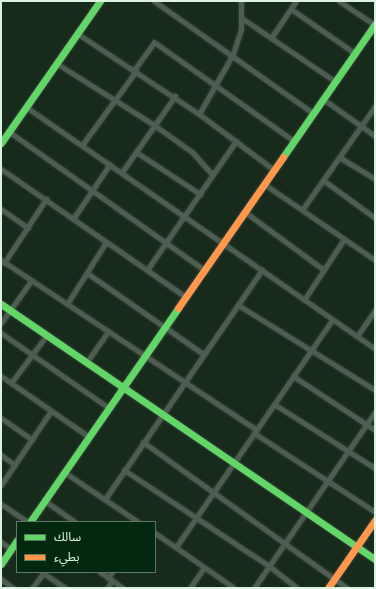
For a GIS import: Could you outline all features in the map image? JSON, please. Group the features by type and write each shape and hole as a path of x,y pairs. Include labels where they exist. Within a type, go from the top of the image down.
{"street":[{"path":"1,143 100,1"},
{"path":"154,1 233,54 313,113"},
{"path":"199,114 233,54 243,19 240,1"},
{"path":"271,38 296,1"},
{"path":"30,521 164,327 206,271 223,243 375,25 339,1"},
{"path":"291,9 356,54"},
{"path":"243,19 336,82"},
{"path":"78,34 175,96 274,170"},
{"path":"82,145 154,42 193,67 215,87 294,141"},
{"path":"56,63 113,101 154,125 192,152 213,175"},
{"path":"122,172 175,96"},
{"path":"323,99 375,136"},
{"path":"302,210 375,106"},
{"path":"26,107 122,172 375,349"},
{"path":"8,131 206,271"},
{"path":"148,270 236,141"},
{"path":"136,152 200,194"},
{"path":"339,157 375,179"},
{"path":"73,219 110,164"},
{"path":"1,169 186,297"},
{"path":"323,180 375,218"},
{"path":"264,184 375,259"},
{"path":"46,199 28,228 3,261 144,356 184,381 326,482 375,512"},
{"path":"1,209 28,228"},
{"path":"245,212 324,270"},
{"path":"304,300 344,239"},
{"path":"67,304 106,242"},
{"path":"105,500 161,414 262,270"},
{"path":"87,273 203,354"},
{"path":"1,324 31,280"},
{"path":"1,304 232,464 375,559"},
{"path":"238,306 292,342 312,349 375,390"},
{"path":"357,336 375,310"},
{"path":"176,547 332,320"},
{"path":"86,363 108,331"},
{"path":"1,333 32,356 109,408"},
{"path":"11,383 46,336"},
{"path":"1,376 89,436"},
{"path":"293,376 375,430"},
{"path":"274,404 349,450 375,468"},
{"path":"1,486 51,411"},
{"path":"254,588 375,412"},
{"path":"1,418 32,440"},
{"path":"143,442 215,490 286,541 347,588"},
{"path":"1,456 15,465"},
{"path":"124,470 269,566 296,588"},
{"path":"64,472 136,521"},
{"path":"45,501 74,521"},
{"path":"1,504 27,521"},
{"path":"328,588 375,520"},
{"path":"156,534 234,588"},
{"path":"1,542 11,549"},
{"path":"1,564 16,542"},
{"path":"190,588 204,567"},
{"path":"32,588 43,573 64,588"},
{"path":"101,573 123,588"},
{"path":"107,588 112,573"},
{"path":"1,579 13,588"}],"traffic: fast":[{"path":"1,143 100,1"},
{"path":"283,157 375,24"},
{"path":"1,304 375,559"},
{"path":"31,521 178,308"},
{"path":"1,564 16,542"}],"traffic: slow":[{"path":"178,308 283,157"},
{"path":"328,588 375,520"}]}
